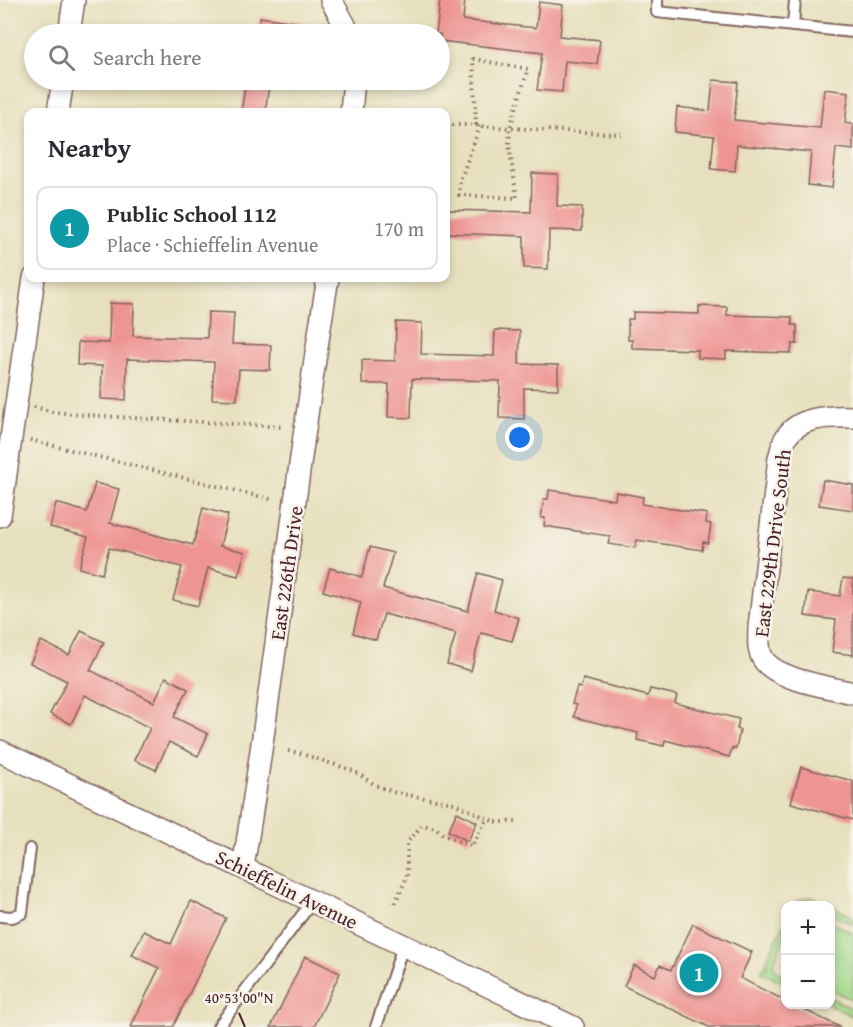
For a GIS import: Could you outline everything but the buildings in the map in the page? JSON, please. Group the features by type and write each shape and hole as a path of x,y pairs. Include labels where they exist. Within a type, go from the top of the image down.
{"street":[{"path":"70,24 74,0"},
{"path":"331,0 344,24"},
{"path":"59,108 61,90"},
{"path":"351,108 353,90"},
{"path":"0,516 33,282"},
{"name":"East 226th Drive","path":"243,867 327,282"},
{"name":"East 229th Drive South","path":"853,417 807,421 796,427 785,439 779,458 759,627 759,647 762,658 771,668 797,679 853,693"},
{"name":"Schieffelin Avenue","path":"0,752 573,1027"}],"lane":[{"path":"657,0 657,12 853,32"},
{"path":"793,26 795,0"},
{"path":"0,916 12,917 22,913 30,849"},
{"path":"218,1027 312,902"},
{"path":"376,1027 404,946"}],"path":[{"path":"473,60 528,69 510,128 509,145 518,198 459,195 460,180 478,125 473,60"},
{"path":"450,125 621,134"},
{"path":"16,403 53,412 85,415 305,428"},
{"path":"12,435 295,504"},
{"path":"288,751 354,771 375,785 396,793 454,803 495,822 518,822"},
{"path":"395,903 406,877 407,843 422,825 436,828 443,835 472,846 487,818"}],"green space":[{"path":"810,897 820,901 798,901"},
{"path":"835,908 853,917 853,924 835,916"},
{"path":"835,924 853,933 853,1000 835,992"},
{"path":"781,930 781,945 773,964 781,974 781,981 761,972 764,966 767,968 767,960"},
{"path":"835,1000 853,1009 853,1016 835,1008"}],"place":[{"name":"Public School 112","path":"699,973"}]}
